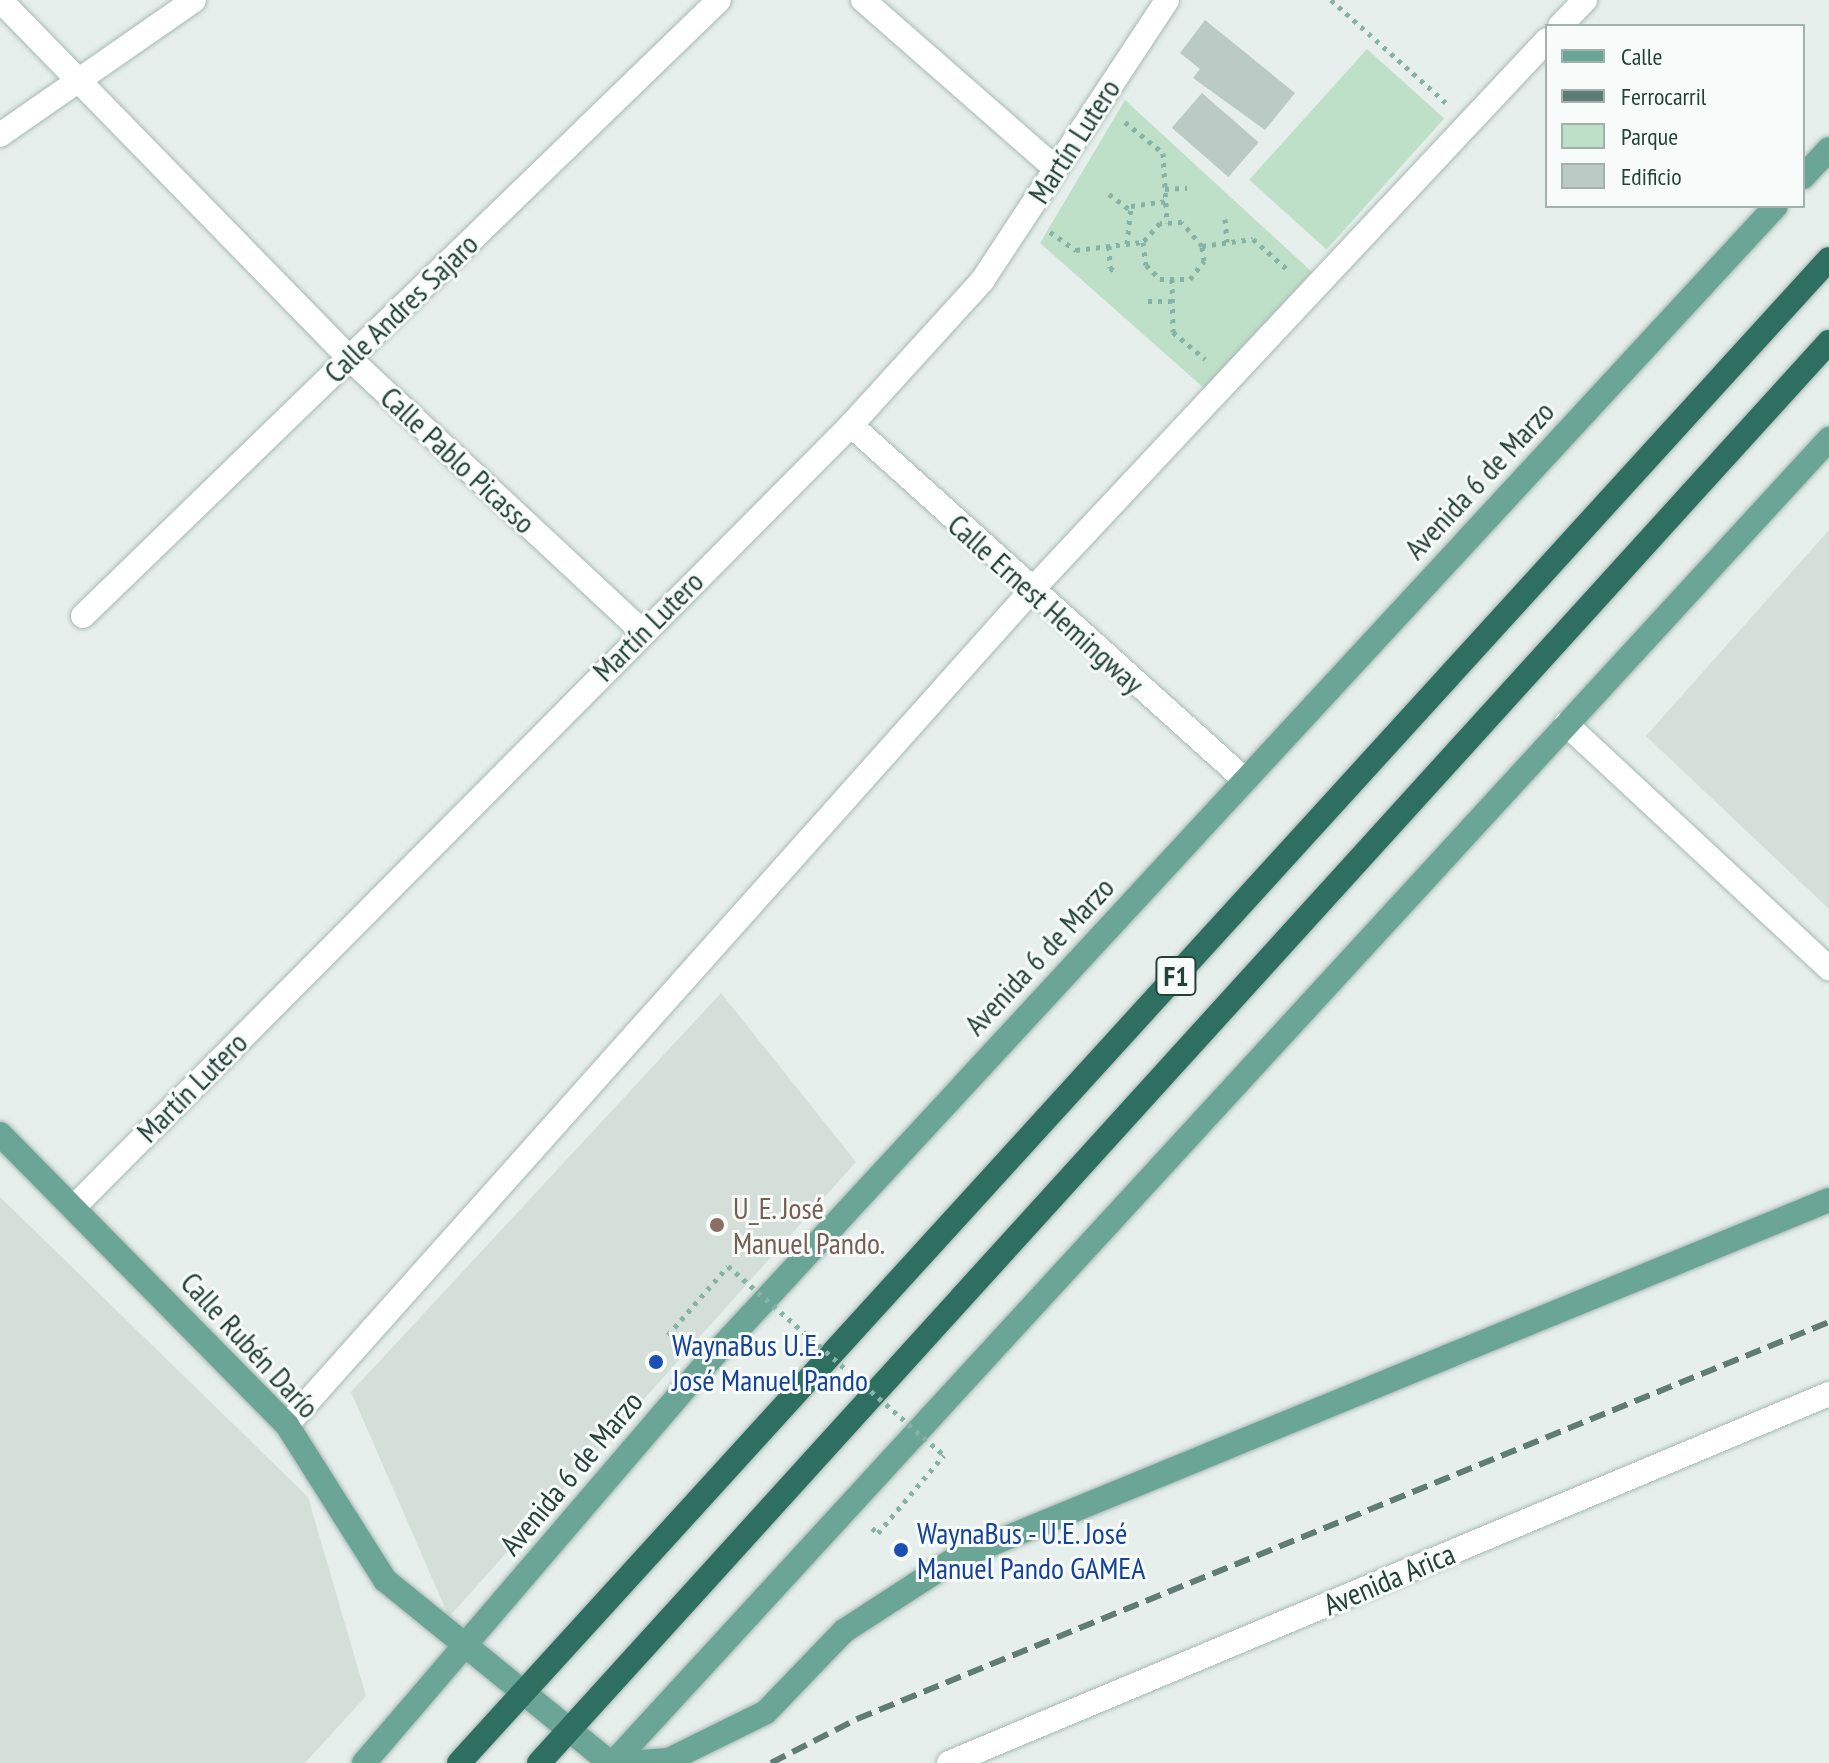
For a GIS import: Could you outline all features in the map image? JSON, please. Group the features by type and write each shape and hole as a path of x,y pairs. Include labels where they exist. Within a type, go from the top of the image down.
{"highway":[{"name":"F1","path":"459,1763 1829,259"},
{"name":"F1","path":"539,1763 1829,342"}],"main road":[{"path":"1805,175 1829,149"},
{"name":"Avenida 6 de Marzo","path":"364,1763 465,1649 704,1366 1774,208"},
{"path":"611,1763 1829,439"},
{"name":"Calle Rubén Darío","path":"0,1134 287,1425 385,1580 465,1649 611,1763"},
{"path":"628,1763 669,1760 766,1712 844,1631 955,1559 1829,1200"}],"street":[{"name":"Calle Pablo Picasso","path":"0,0 349,358 642,631"},
{"path":"0,135 194,0"},
{"name":"Calle Andres Sajaro","path":"83,616 719,0"},
{"path":"863,0 1055,168"},
{"name":"Martín Lutero","path":"74,1207 642,631 851,425 982,281 1167,0"},
{"path":"1562,24 1585,0"},
{"path":"287,1425 1030,592 1545,42"},
{"name":"Calle Ernest Hemingway","path":"851,425 1030,592 1245,780"},
{"path":"1566,724 1829,968"},
{"name":"Avenida Arica","path":"949,1763 1829,1394"}],"path":[{"path":"1331,0 1468,122"},
{"path":"1116,116 1163,153 1167,223"},
{"path":"1165,189 1187,188"},
{"path":"1109,194 1129,209 1166,201"},
{"path":"1127,244 1129,209"},
{"path":"1225,219 1227,242"},
{"path":"1047,230 1076,250 1143,242 1167,223 1182,222 1202,246 1204,261 1190,279 1160,279 1146,265 1143,242"},
{"path":"1202,246 1253,239 1291,272 1302,272"},
{"path":"1109,246 1110,268 1118,273"},
{"path":"1172,279 1173,332 1209,363"},
{"path":"1148,301 1172,301"},
{"path":"668,1335 726,1268 943,1456 878,1533"}],"shaded area":[{"path":"1829,530 1829,909 1646,736"},
{"path":"721,993 856,1162 449,1617 351,1392"},
{"path":"0,1197 308,1497 366,1696 305,1763 0,1763"}],"green space":[{"path":"1367,49 1444,119 1327,249 1249,180"},
{"path":"1125,100 1312,272 1205,389 1040,243"}],"building":[{"path":"1205,20 1295,93 1265,130 1193,78 1200,69 1180,53"},
{"path":"1202,93 1259,142 1228,177 1172,128"}],"railway":[{"path":"771,1763 857,1719 1829,1322"}],"place":[{"name":"U_E. José Manuel Pando.","path":"717,1225"},
{"name":"WaynaBus U.E. José Manuel Pando","path":"656,1362"},
{"name":"WaynaBus - U.E. José Manuel Pando GAMEA","path":"901,1550"}]}
